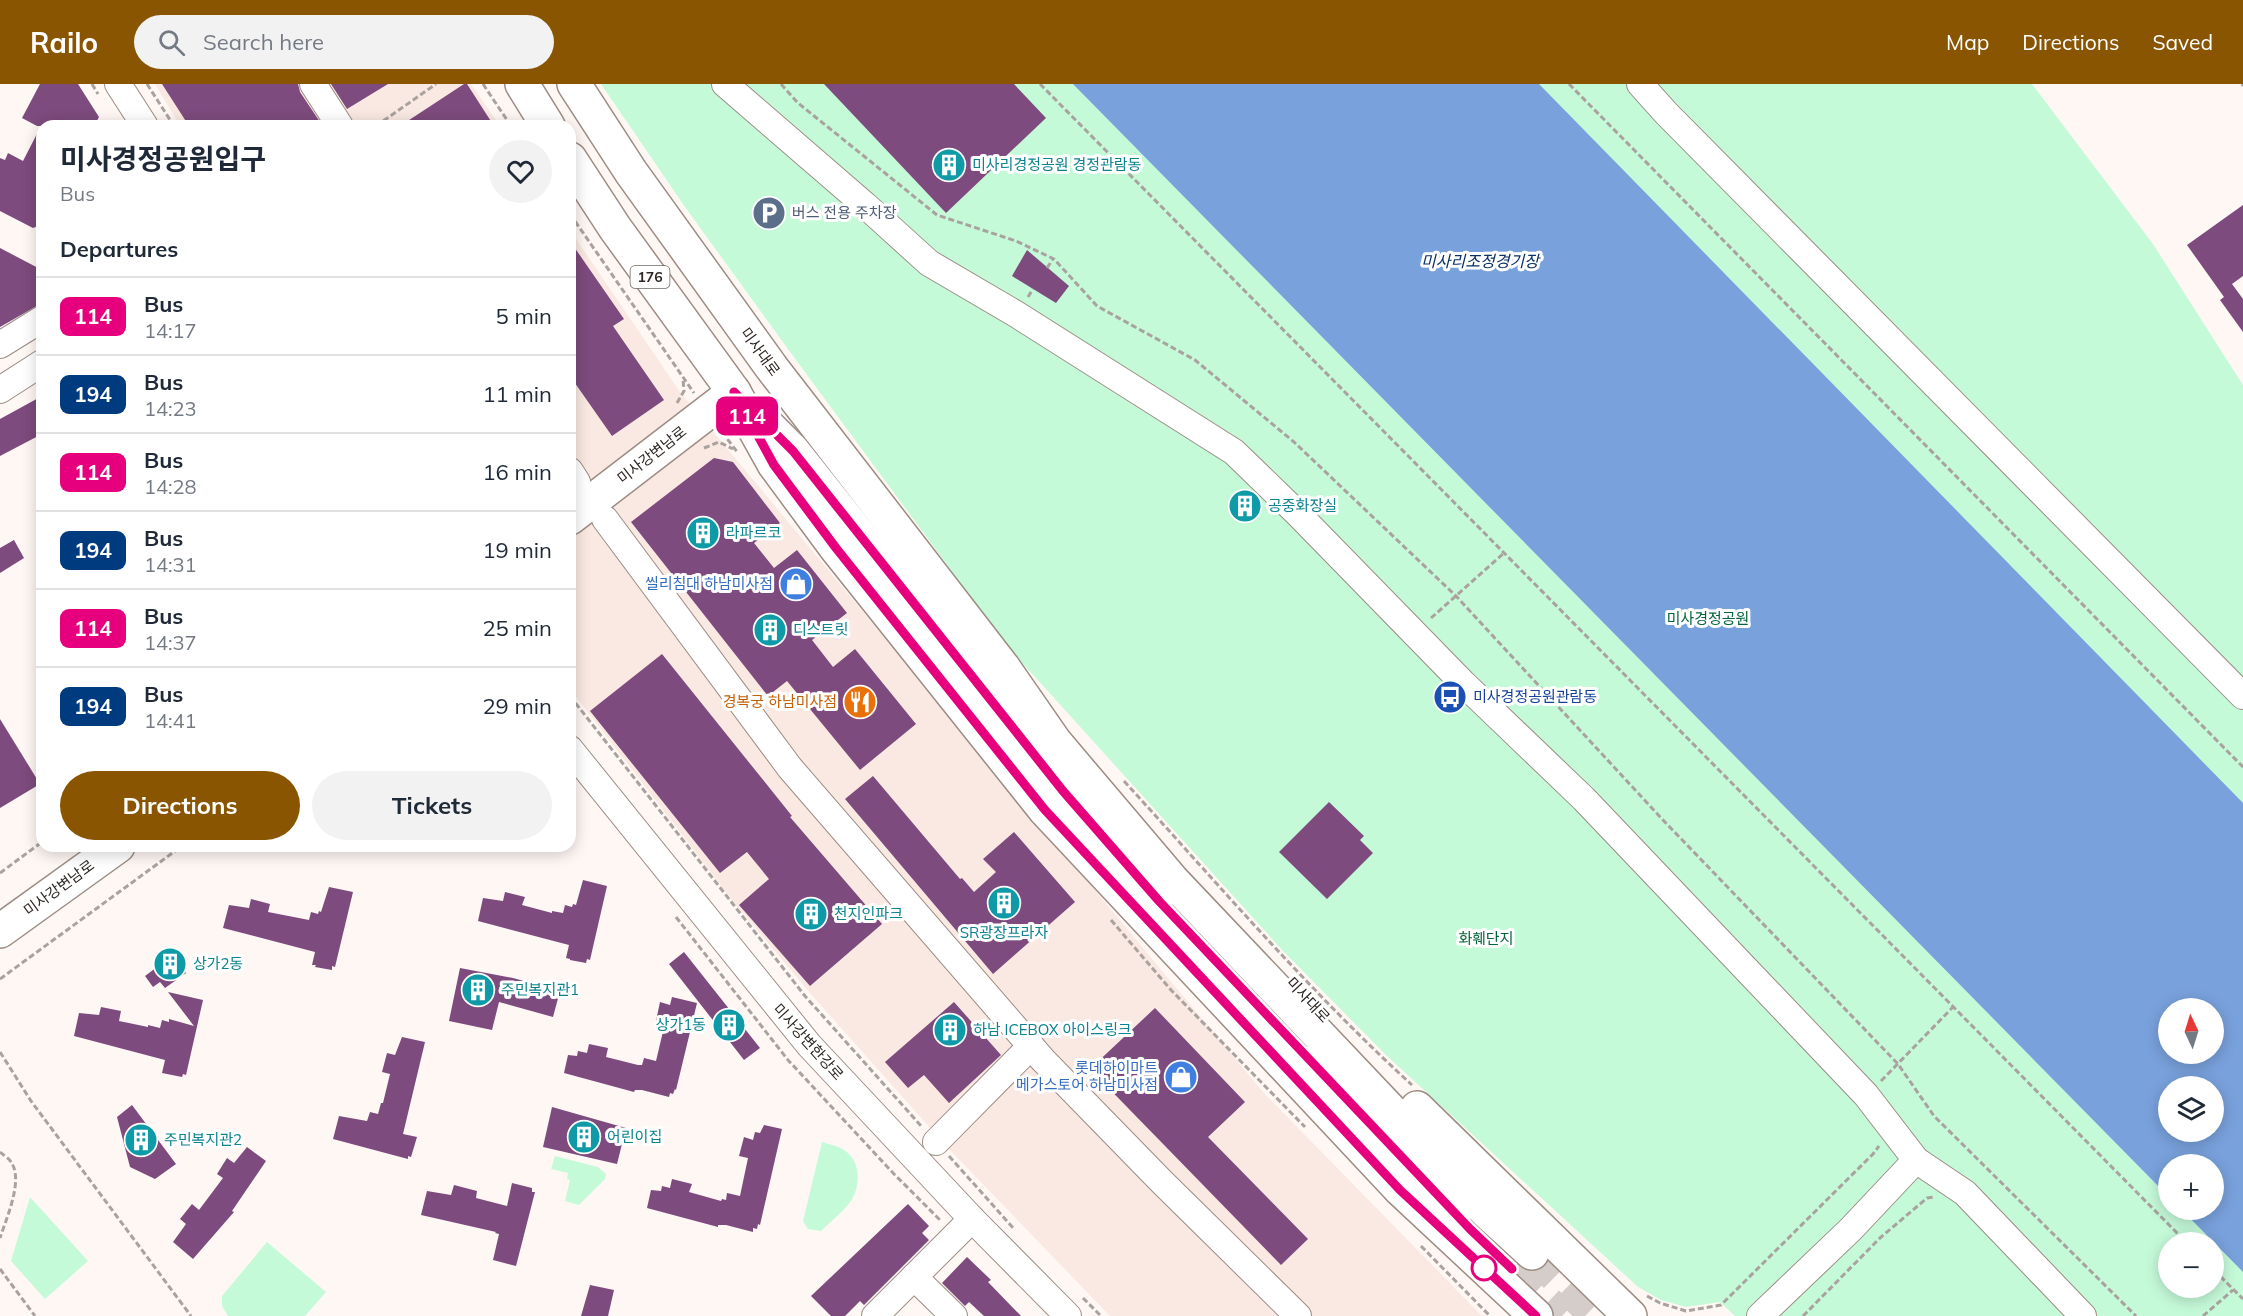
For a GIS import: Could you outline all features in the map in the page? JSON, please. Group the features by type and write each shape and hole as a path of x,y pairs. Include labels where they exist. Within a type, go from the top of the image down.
{"main road":[{"path":"522,84 544,120"},
{"name":"미사대로","path":"574,84 632,172 772,368 1004,667 1042,705 1161,842 1347,1041 1520,1256 1536,1316"},
{"name":"미사대로","path":"576,168 615,228 734,392 774,465 836,548 1045,810 1400,1190 1520,1256 1638,1306"},
{"name":"미사강변남로","path":"576,513 734,392"},
{"name":"미사강변남로","path":"0,931 110,852"}],"street":[{"path":"118,84 141,120"},
{"path":"314,84 336,120"},
{"path":"725,84 929,263 1016,314 1234,452 1298,514 1463,683 1592,808 1866,1095 1916,1160 1965,1193 2083,1316"},
{"path":"1640,84 2243,696"},
{"path":"0,345 36,323"},
{"path":"0,390 36,367"},
{"path":"606,519 790,768 1031,1046 1161,1181 1298,1316"},
{"name":"미사강변한강로","path":"576,756 790,1023 972,1218 1072,1304"},
{"path":"936,1142 1031,1046"},
{"path":"1760,1316 1851,1229 1916,1160"},
{"path":"875,1316 972,1218"},
{"path":"914,1277 954,1316"}],"path":[{"path":"147,84 170,120"},
{"path":"385,120 436,84"},
{"path":"483,84 507,120"},
{"path":"781,84 798,103 937,215 1016,241 1054,259 1097,306 1195,360 1294,442 1456,596 1662,819 1898,1064 1934,1116 2136,1316"},
{"path":"1040,84 2176,1232"},
{"path":"1569,84 2243,767"},
{"path":"576,223 682,377 684,391 674,409"},
{"path":"1047,268 1054,259"},
{"path":"1028,299 1033,290"},
{"path":"700,450 719,442 735,450"},
{"path":"1427,622 1504,552"},
{"path":"576,704 805,996 1021,1236"},
{"path":"1123,781 1285,958 1383,1058 1418,1090"},
{"path":"0,873 36,846"},
{"path":"0,979 174,852"},
{"path":"1878,1084 1953,1007"},
{"path":"0,1052 31,1101 191,1316"},
{"path":"0,1152 12,1162 16,1176 15,1188 0,1238"},
{"path":"1638,1306 1660,1303 1686,1313 1721,1305 1873,1154"},
{"path":"1803,1316 1880,1238 1927,1198"},
{"path":"1424,1249 1490,1316"},
{"path":"0,1269 34,1316"},
{"path":"2224,1281 2243,1299"},
{"path":"2204,1316 2233,1290"},
{"path":"1072,1304 1101,1316"}],"shaded area":[{"path":"155,84 471,84 496,120 176,120"},
{"path":"576,239 680,392 1263,1092 1482,1316 1110,1316 948,1148 810,993 736,905 576,697"}],"green space":[{"name":"미사경정공원","path":"601,84 2032,84 2153,244 2243,385 2243,1316 1735,1316 1720,1302 1686,1307 1661,1300 1638,1287 1387,1056 1283,951 1007,646 685,207"},
{"path":"822,1142 839,1147 848,1153 855,1164 858,1176 851,1201 821,1231 808,1229 803,1221"},
{"path":"555,1156 598,1167 606,1174 605,1179 579,1205 565,1201 570,1180 567,1179 568,1173 551,1169"},
{"path":"30,1197 88,1261 45,1299 11,1261"},
{"path":"267,1242 326,1292 305,1316 228,1316 222,1306 222,1296"}],"water":[{"name":"미사리조정경기장","path":"1073,84 1539,84 2243,803 2243,1272 2224,1253 2224,1232 2204,1232 2192,1220 2224,1220 2224,1154 2158,1154 2158,1186"}],"building":[{"path":"40,84 78,84 99,117 97,120 36,120 36,125 22,118"},
{"path":"162,84 298,84 300,92 319,120 185,120"},
{"path":"331,84 388,84 347,109"},
{"path":"467,84 490,120 409,120"},
{"name":"미사리경정공원 경정관람동","path":"824,84 1014,84 1046,118 946,213"},
{"path":"36,136 36,227 33,228 0,211 0,158 5,160 8,153 23,161"},
{"path":"2243,205 2243,276 2232,284 2243,299 2243,332 2220,300 2224,297 2187,245"},
{"path":"0,248 36,267 36,306 0,327"},
{"path":"576,250 624,319 613,326 664,400 612,436 576,385"},
{"path":"1027,250 1069,286 1056,303 1012,276"},
{"path":"36,399 36,437 0,456 0,419"},
{"path":"714,458 733,462 780,523 754,543 774,568 797,550 847,613 812,640 833,667 855,649 916,724 860,770 787,681 768,696 631,522"},
{"path":"14,540 24,558 0,573 0,548"},
{"path":"662,654 792,816 790,817 882,924 810,986 739,905 769,879 747,852 720,873 590,711"},
{"path":"0,719 36,778 36,786 0,808"},
{"name":"SR광장프라자","path":"873,776 960,879 962,878 974,892 996,872 983,859 1014,832 1075,902 993,974 845,799"},
{"path":"1329,802 1364,836 1360,840 1373,853 1327,899 1279,852"},
{"path":"583,880 607,886 590,960 587,959 586,963 566,958 569,945 478,921 483,898 503,901 505,892 525,897 522,905 552,913 552,911 563,913 565,905 572,907 573,904 576,905"},
{"path":"329,887 353,892 335,967 332,966 332,970 312,965 315,952 223,928 229,905 249,908 251,899 270,904 268,912 309,920 311,912 318,914 319,911 321,912"},
{"name":"상가1동","path":"684,952 760,1048 744,1060 669,964"},
{"name":"상가2동","path":"173,955 186,973 165,988 160,982 153,987 145,976"},
{"path":"460,968 513,978 560,991 553,1017 499,1002 492,1030 449,1021"},
{"path":"168,992 203,1000 186,1075 183,1074 182,1077 162,1073 165,1060 74,1036 79,1013 99,1015 101,1007 121,1011 119,1021 148,1027 148,1025 160,1028 162,1020 169,1022 169,1019 194,1026"},
{"path":"672,997 697,1003 676,1090 673,1094 670,1093 669,1097 642,1090 634,1092 564,1073 568,1055 577,1056 578,1051 587,1053 589,1044 608,1048 606,1057 638,1065 642,1065 644,1058 656,1061 665,1023 656,1021 660,1002 670,1005"},
{"name":"하남 ICEBOX 아이스링크","path":"954,1002 1001,1055 949,1103 924,1075 908,1088 885,1062"},
{"path":"1155,1008 1245,1102 1208,1137 1308,1239 1281,1265 1090,1069"},
{"path":"402,1037 425,1042 403,1134 417,1137 411,1157 408,1156 408,1159 333,1139 339,1116 367,1121 370,1112 378,1114 390,1074 382,1072 387,1053 395,1055"},
{"name":"주민복지관2","path":"132,1105 176,1164 155,1179 130,1167 117,1117"},
{"name":"어린이집","path":"552,1107 626,1128 617,1164 543,1147"},
{"path":"764,1125 782,1129 760,1225 758,1224 757,1229 753,1228 753,1232 726,1225 718,1225 718,1227 647,1208 651,1190 661,1191 662,1186 670,1188 672,1179 692,1184 689,1192 721,1201 726,1200 727,1193 740,1196 748,1158 739,1156 744,1137 753,1140 755,1132 760,1133"},
{"path":"247,1147 266,1161 232,1211 234,1212 193,1259 173,1242 186,1224 180,1219 192,1204 199,1210 223,1178 217,1174 227,1158 234,1163"},
{"path":"512,1183 532,1188 532,1192 535,1192 516,1266 493,1260 499,1234 496,1232 421,1215 427,1191 451,1195 454,1185 477,1191 476,1198 507,1206"},
{"path":"908,1204 929,1226 922,1233 929,1240 864,1305 860,1301 845,1316 831,1316 811,1296"},
{"path":"967,1257 991,1280 988,1282 1021,1316 984,1316 969,1302 965,1306 942,1283"},
{"path":"590,1285 614,1290 608,1316 581,1316"}],"tunnel":[{"path":"1532,1253 1596,1316"},
{"path":"1512,1269 1562,1316"}],"bus line":[{"name":"114","path":"1512,1269 1470,1229 1159,901 1063,791 793,451 734,392 774,465 836,548 1045,810 1400,1190 1536,1316"}],"place":[{"name":"미사리경정공원 경정관람동","path":"949,165"},
{"name":"버스 전용 주차장","path":"769,213"},
{"name":"공중화장실","path":"1245,506"},
{"name":"라파르코","path":"703,533"},
{"name":"씰리침대 하남미사점","path":"796,584"},
{"name":"디스트릿","path":"770,630"},
{"name":"미사경정공원관람동","path":"1450,697"},
{"name":"경복궁 하남미사점","path":"860,702"},
{"name":"SR광장프라자","path":"1004,903"},
{"name":"천지인파크","path":"811,914"},
{"name":"상가2동","path":"170,964"},
{"name":"주민복지관1","path":"478,990"},
{"name":"상가1동","path":"729,1025"},
{"name":"하남 ICEBOX 아이스링크","path":"950,1030"},
{"name":"롯데하이마트 메가스토어 하남미사점","path":"1181,1077"},
{"name":"어린이집","path":"584,1137"},
{"name":"주민복지관2","path":"141,1140"}],"park label":[{"name":"화훼단지","path":"1486,939"}]}
